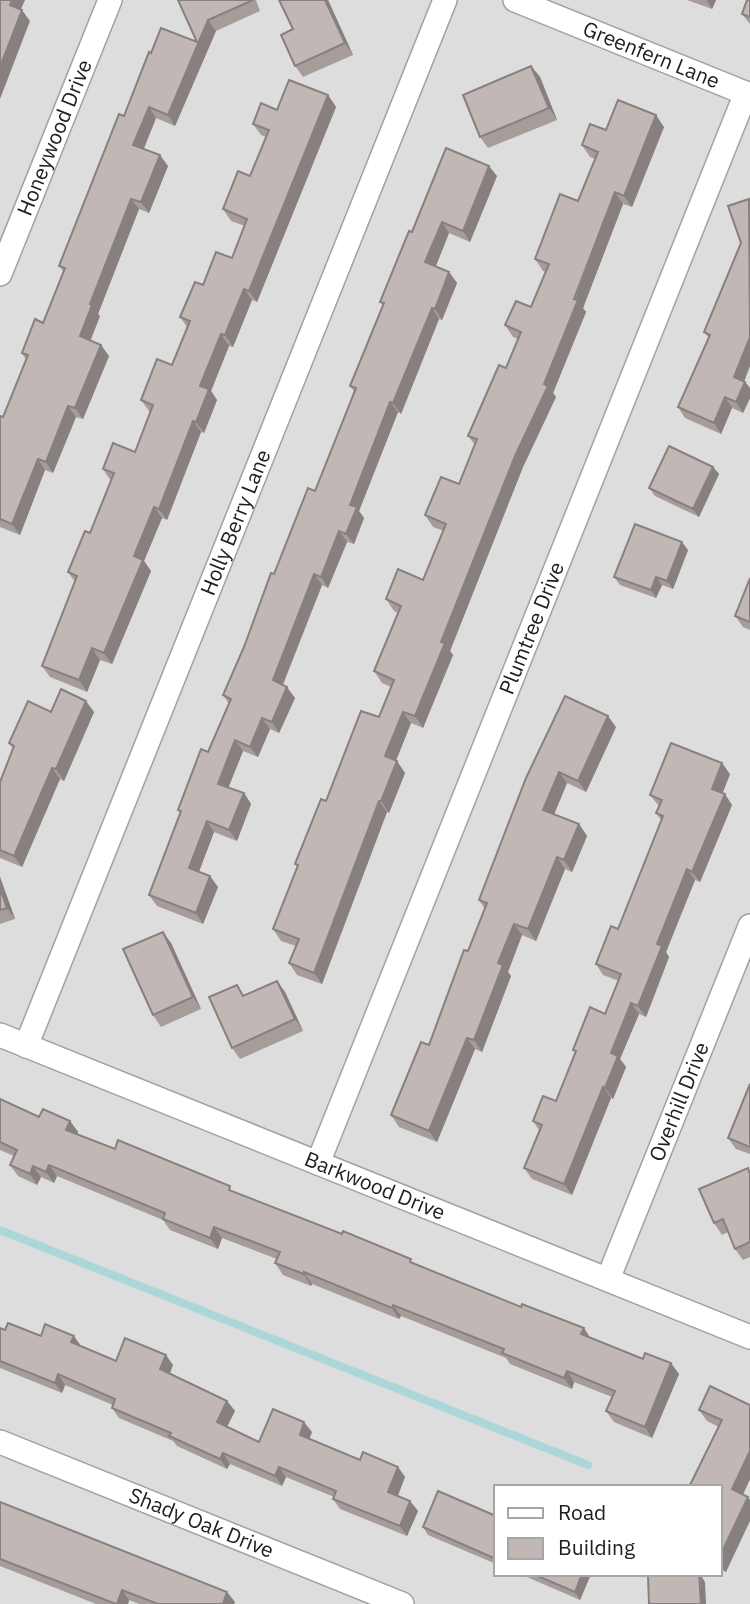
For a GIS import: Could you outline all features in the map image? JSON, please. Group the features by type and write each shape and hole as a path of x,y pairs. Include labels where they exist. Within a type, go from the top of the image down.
{"street":[{"name":"Honeywood Drive","path":"0,274 110,0"},
{"name":"Holly Berry Lane","path":"26,1046 445,0"},
{"name":"Greenfern Lane","path":"515,0 748,94"},
{"name":"Plumtree Drive","path":"318,1163 748,94"},
{"name":"Overhill Drive","path":"608,1279 750,926"},
{"name":"Barkwood Drive","path":"0,1035 750,1337"},
{"name":"Shady Oak Drive","path":"0,1442 402,1604"}],"shaded area":[{"path":"0,0 750,0 750,1604 0,1604"}],"building":[{"path":"0,0 12,0 10,5 22,10 0,67"},
{"path":"178,0 253,0 208,20 168,115 149,107 133,145 160,155 141,202 131,199 80,336 101,345 75,408 68,406 46,462 38,459 12,524 0,519 0,416 3,417 28,355 22,353 35,319 43,323 65,268 59,266 119,114 124,116 161,28 197,42"},
{"path":"279,0 325,0 345,43 295,66 281,35 293,29"},
{"path":"747,0 750,0 750,17 742,14"},
{"path":"531,66 549,108 480,137 463,95"},
{"path":"289,80 328,95 249,291 244,289 225,335 221,334 200,386 209,389 196,422 193,421 159,509 154,507 134,556 143,560 104,653 92,648 79,680 42,666 77,576 68,572 85,531 90,533 114,473 103,469 113,443 135,452 153,405 141,400 157,359 172,365 190,321 180,317 195,282 203,285 216,252 232,258 247,219 223,209 238,171 250,176 269,130 253,124 261,103 277,110"},
{"path":"618,100 656,115 624,196 615,192 574,299 578,300 544,384 548,386 515,456 441,642 445,643 415,716 403,712 385,756 397,761 379,801 314,973 289,963 299,939 273,929 321,799 326,801 361,711 379,717 394,680 374,671 401,606 386,599 398,569 423,580 446,524 425,515 441,477 459,484 477,439 468,436 499,365 506,368 521,332 505,325 516,301 531,307 549,264 535,259 560,194 578,201 598,152 582,145 590,124 606,130"},
{"path":"446,148 489,166 463,231 442,222 425,262 449,272 393,403 390,402 350,505 357,507 346,534 339,531 321,577 314,574 273,680 287,687 272,722 262,718 250,747 235,740 218,784 244,793 229,830 207,821 189,868 210,876 196,913 149,895 201,749 208,752 231,699 223,695 308,488 315,491 356,388 350,386 384,303 380,302"},
{"path":"749,199 750,337 734,377 745,382 736,402 725,397 714,423 678,407 710,335 704,332 741,243 728,206"},
{"path":"669,446 713,467 693,509 649,488"},
{"path":"635,524 682,542 667,581 656,577 651,590 614,577"},
{"path":"750,578 750,622 735,616"},
{"path":"61,689 86,701 56,769 52,768 14,856 0,850 0,782 14,746 9,743 28,701 51,712"},
{"path":"565,696 608,716 578,781 559,772 543,810 579,824 564,860 557,857 528,929 514,924 498,963 503,965 474,1040 467,1038 429,1131 391,1115 421,1042 429,1045 464,950 468,951 487,903 479,900 526,778"},
{"path":"671,743 722,763 712,789 725,794 692,872 687,869 657,944 662,946 638,1006 631,1003 611,1053 618,1056 564,1184 524,1168 542,1125 533,1121 543,1096 556,1101 590,1007 605,1014 621,974 596,964 611,926 618,929 663,816 656,813 662,800 650,795"},
{"path":"0,888 7,908 0,910"},
{"path":"163,932 193,997 153,1015 123,949"},
{"path":"277,981 295,1019 232,1048 209,997 237,985 243,996"},
{"path":"750,1084 750,1147 728,1138"},
{"path":"0,1099 39,1117 43,1109 70,1121 66,1130 115,1149 118,1140 230,1186 229,1190 342,1234 343,1231 411,1259 410,1262 521,1307 522,1304 584,1328 581,1334 643,1359 645,1353 671,1363 645,1427 606,1411 615,1391 567,1371 564,1378 502,1353 504,1349 393,1305 392,1308 275,1263 280,1252 214,1227 210,1238 163,1219 165,1213 49,1165 46,1172 33,1166 30,1174 10,1165 17,1150 0,1142"},
{"path":"748,1168 750,1242 735,1249 723,1219 714,1223 699,1189"},
{"path":"8,1323 41,1336 45,1324 74,1336 71,1342 116,1361 125,1338 166,1355 160,1369 227,1401 217,1422 259,1442 273,1409 304,1422 300,1435 360,1460 363,1452 398,1467 388,1492 410,1501 400,1526 333,1499 336,1491 279,1467 275,1476 223,1453 220,1459 169,1436 171,1433 112,1408 115,1399 58,1374 55,1383 0,1361 0,1328 5,1330"},
{"path":"710,1386 750,1405 750,1451 732,1489 748,1497 722,1552 722,1485 690,1485 722,1420 699,1410"},
{"path":"438,1491 494,1515 494,1558 423,1527"},
{"path":"0,1502 227,1592 223,1604 158,1604 122,1590 116,1604 0,1559"},
{"path":"538,1576 581,1576 575,1592"},
{"path":"648,1576 699,1576 701,1604 649,1604"}],"waterway":[{"path":"0,1230 588,1465"}]}
